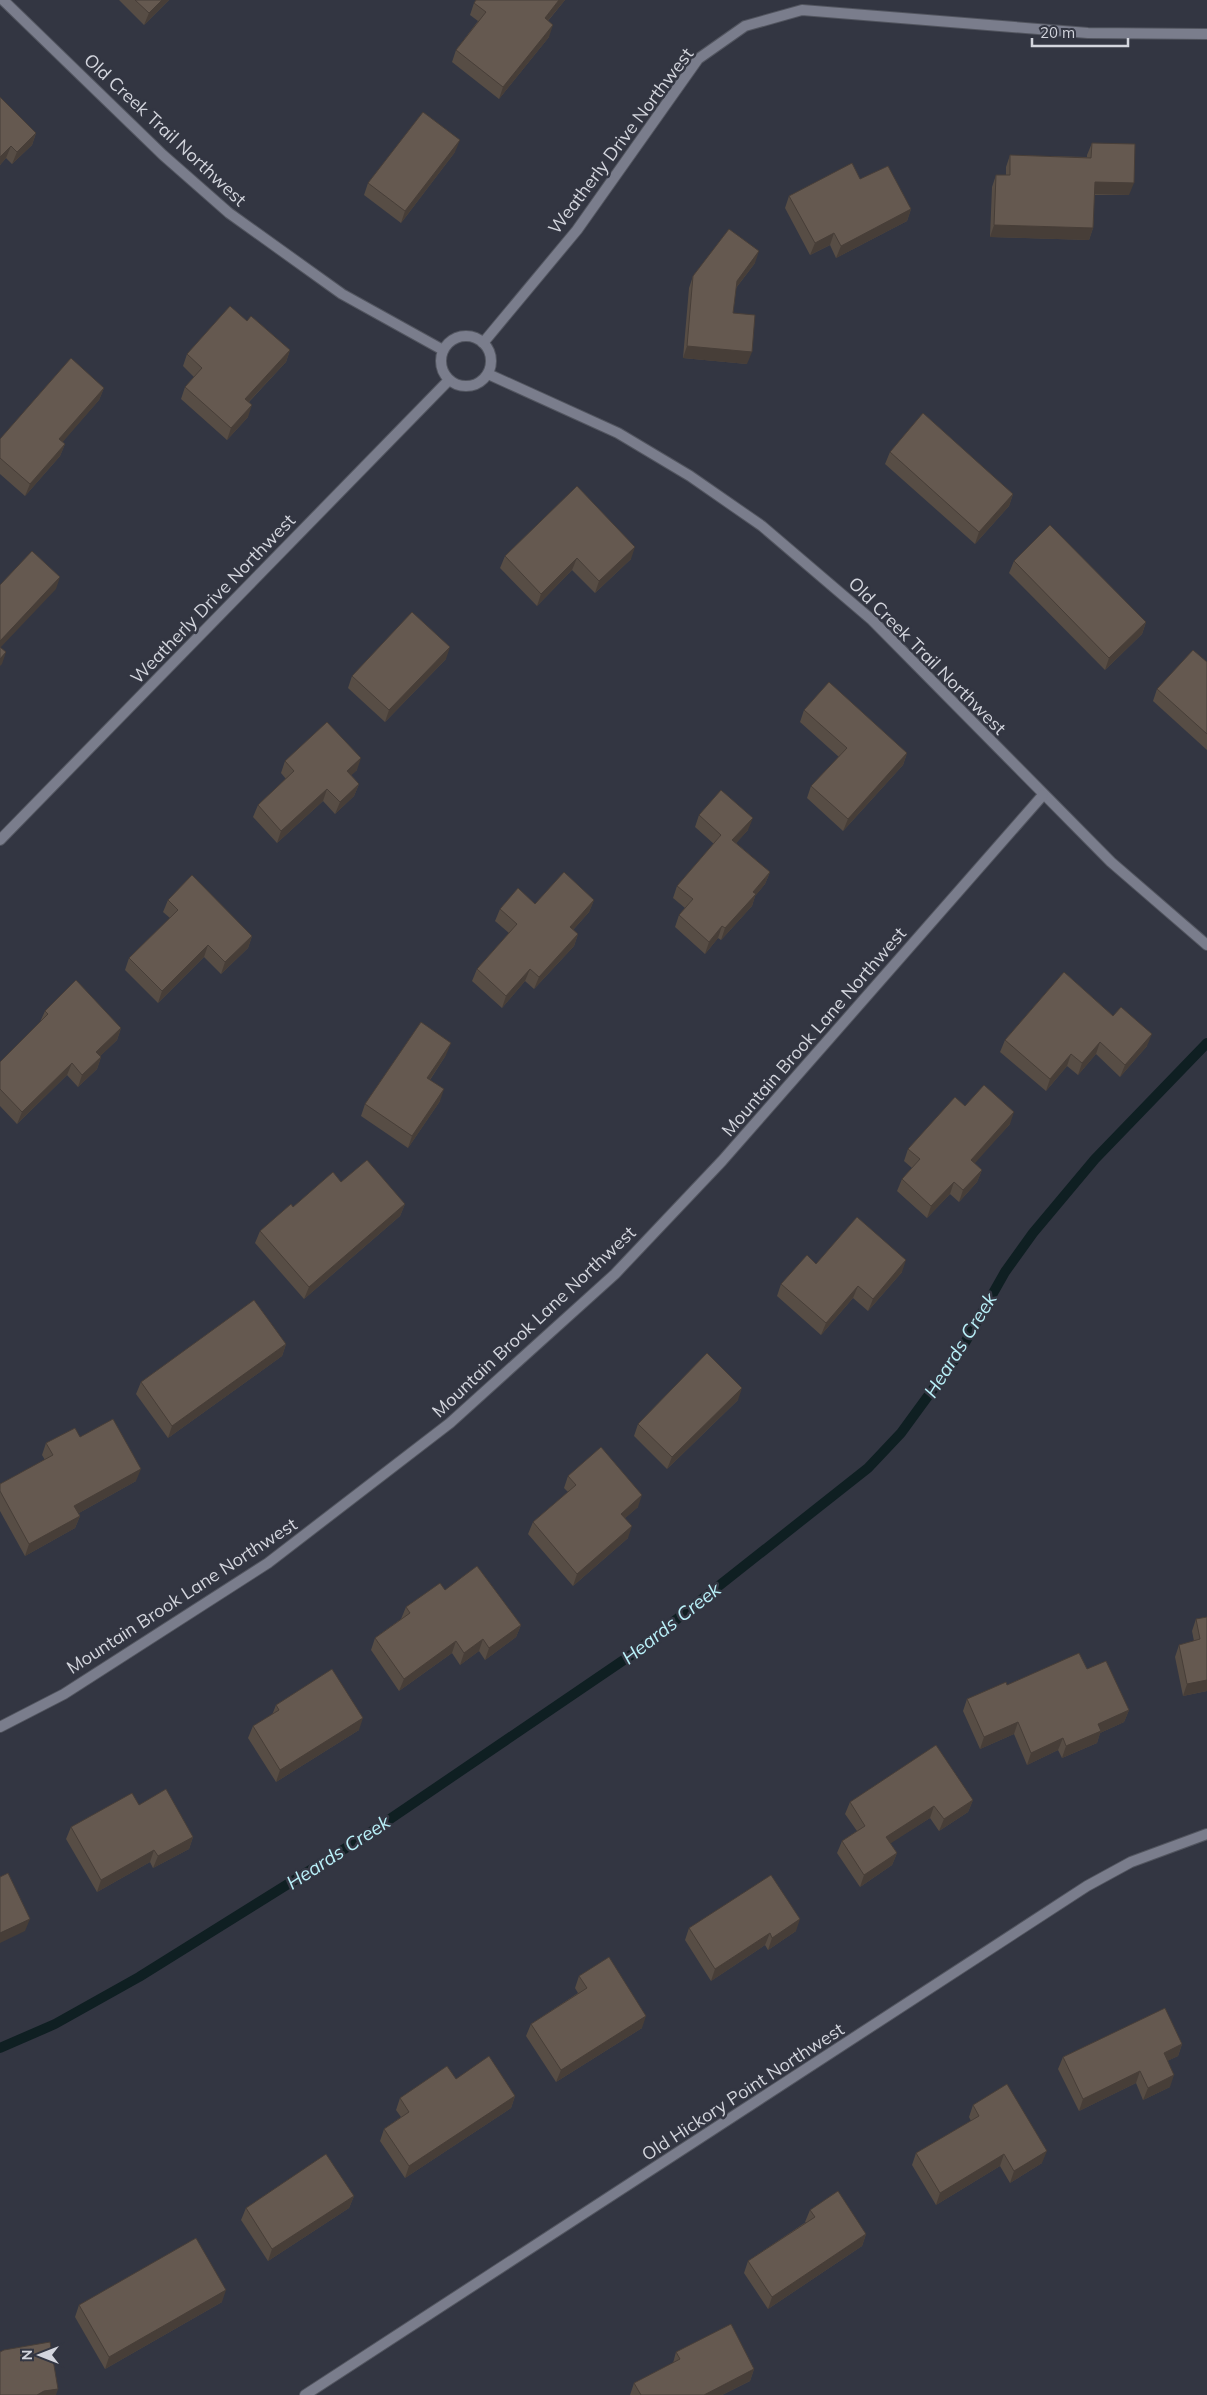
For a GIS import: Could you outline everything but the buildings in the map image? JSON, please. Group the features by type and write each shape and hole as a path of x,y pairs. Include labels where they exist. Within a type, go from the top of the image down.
{"street":[{"name":"Old Creek Trail Northwest","path":"3,0 163,155 229,213 342,294 443,350"},
{"name":"Weatherly Drive Northwest","path":"483,343 577,230 698,59 745,26 802,10 1088,32 1207,34"},
{"path":"459,337 469,337 483,343 490,350 491,358 488,374 483,381 476,385 459,385 450,380 440,365 443,350 451,341 459,337"},
{"name":"Old Creek Trail Northwest","path":"488,374 618,433 690,476 762,526 872,620 1111,862 1207,945"},
{"name":"Weatherly Drive Northwest","path":"0,840 450,380"},
{"name":"Mountain Brook Lane Northwest","path":"0,1727 64,1694 268,1563 450,1424 615,1274 722,1161 1043,795"},
{"name":"Old Hickory Point Northwest","path":"305,2395 1087,1886 1131,1862 1207,1834"}],"waterway":[{"name":"Heards Creek","path":"0,2048 55,2024 139,1977 365,1836 634,1653 868,1468 901,1433 958,1355 1005,1272 1033,1233 1095,1159 1207,1043"}]}
